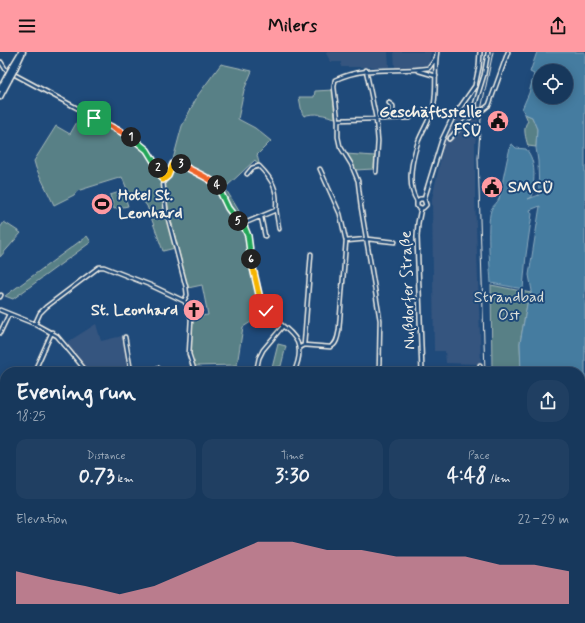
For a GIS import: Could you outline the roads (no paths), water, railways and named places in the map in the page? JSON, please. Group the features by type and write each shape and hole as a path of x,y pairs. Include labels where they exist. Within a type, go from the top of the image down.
{"main road":[{"path":"0,89 22,52"},
{"path":"0,97 7,79"}],"street":[{"path":"424,199 420,199 417,202 412,194 412,168 418,142 434,105 437,52"},
{"name":"Nußdorfer Straße","path":"422,367 417,237 418,223 421,208 425,207 426,205 424,199 442,140 452,119 475,86 480,52"},
{"path":"476,111 475,104 484,75 488,52"},
{"path":"449,139 476,111 487,108 508,52"},
{"path":"429,68 436,58"},
{"path":"1,62 6,70 131,137 147,150 163,180 166,211 186,287 187,295 184,301"},
{"path":"379,367 380,320 360,208 358,181 351,164 340,146 338,137 338,120 334,87 335,80 354,72 366,70 416,70 429,68 436,71"},
{"path":"366,70 376,118 378,141 376,172"},
{"path":"416,70 436,76"},
{"path":"389,103 393,106 393,118"},
{"path":"338,120 410,118"},
{"path":"163,180 168,176 173,164 176,163 210,179 217,185 228,208 234,217 244,226 248,236 251,261 262,305 266,311 295,337 300,347 296,367"},
{"path":"247,174 252,168 259,166 271,179 277,197 276,210 279,229"},
{"path":"300,347 304,345 333,346 336,343 339,330 346,241 340,214 320,170"},
{"name":"Nußdorfer Straße","path":"417,202 417,206 421,208"},
{"path":"244,226 245,223 276,210"},
{"path":"260,217 265,236"},
{"path":"346,241 366,239 395,242"},
{"path":"304,345 311,254"},
{"path":"35,324 40,313 46,307 99,267 104,267 184,301 189,308 191,319 189,354 193,367"},
{"path":"0,310 52,332 83,367"},
{"path":"0,333 9,314"},
{"path":"258,367 263,350 283,326"},
{"path":"36,367 52,332"},
{"path":"125,337 130,367"}],"railway":[{"path":"485,367 478,158 482,105 493,52"}],"place":[{"name":"Geschäftsstelle FSÜ","path":"498,121"},
{"name":"SMCÜ","path":"492,187"},
{"name":"Hotel St. Leonhard","path":"102,204"},
{"name":"St. Leonhard","path":"194,310"}],"park label":[{"name":"Strandbad Ost","path":"509,306"}]}
